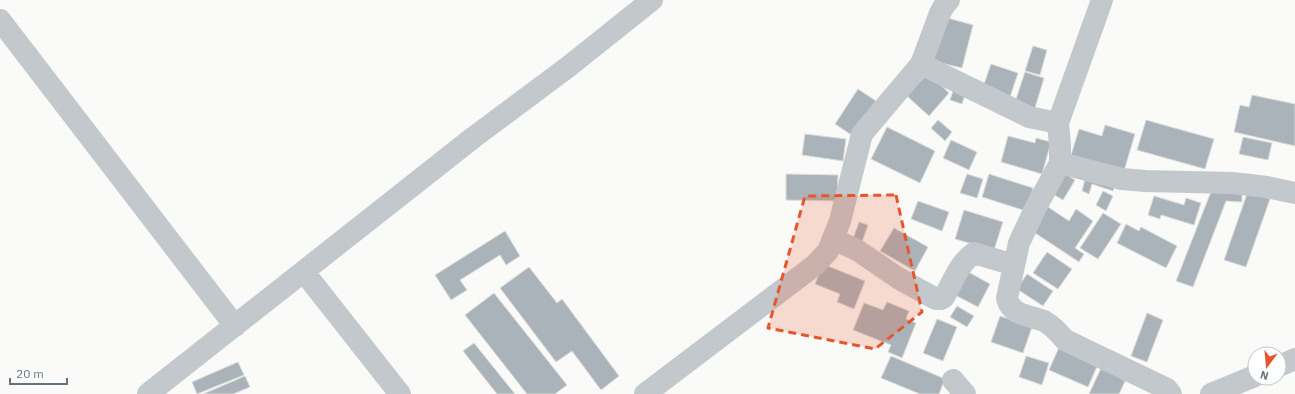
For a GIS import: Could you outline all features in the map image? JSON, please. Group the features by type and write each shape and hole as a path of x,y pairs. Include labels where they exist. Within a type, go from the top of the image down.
{"street":[{"path":"148,394 474,137 568,67 652,0"},
{"path":"646,394 815,265 828,251 840,221 862,134 921,64 940,13 949,0"},
{"path":"1102,0 1058,123 1060,163 1035,209 1019,243 1007,298 1008,305 1014,312 1044,321 1055,328 1065,340 1167,390 1171,394"},
{"path":"0,20 235,326"},
{"path":"921,64 1029,117 1058,123"},
{"path":"1060,163 1122,179 1232,183 1267,187 1295,193"},
{"path":"833,239 856,250 898,278 936,299 941,299 944,297 963,262 974,253 1014,265"},
{"path":"304,272 400,394"},
{"path":"1211,394 1247,379"}],"highlighted area":[{"path":"896,195 922,312 875,349 768,328 805,196"}],"building":[{"path":"944,17 973,25 962,68 933,61"},
{"path":"1033,46 1047,50 1040,75 1025,71"},
{"path":"991,64 1018,73 1010,97 983,87"},
{"path":"1025,72 1044,78 1035,108 1015,102"},
{"path":"928,73 949,93 929,116 907,96"},
{"path":"954,88 966,92 962,104 950,100"},
{"path":"858,89 876,101 853,136 835,124"},
{"path":"1252,95 1295,104 1295,146 1234,132 1240,105 1249,107"},
{"path":"938,120 952,132 945,141 931,128"},
{"path":"1146,120 1214,139 1205,169 1137,150"},
{"path":"1105,125 1135,134 1124,171 1071,155 1079,129 1102,136"},
{"path":"887,127 935,151 920,183 871,159"},
{"path":"805,134 846,139 843,161 802,155"},
{"path":"1008,136 1035,143 1036,138 1051,142 1042,174 1001,162"},
{"path":"1243,137 1272,143 1268,160 1239,154"},
{"path":"951,140 977,152 969,170 943,158"},
{"path":"1063,173 1075,180 1063,200 1051,193"},
{"path":"786,174 838,175 837,201 786,200"},
{"path":"967,174 983,179 977,198 960,193"},
{"path":"989,174 1033,188 1026,211 982,197"},
{"path":"1086,175 1115,183 1113,191 1092,184 1089,194 1082,191"},
{"path":"1212,189 1242,193 1242,202 1226,201 1193,287 1176,281"},
{"path":"1103,191 1113,196 1106,211 1096,205"},
{"path":"1248,191 1270,199 1246,267 1224,260"},
{"path":"1154,196 1184,205 1186,198 1201,203 1194,225 1161,215 1160,219 1148,215"},
{"path":"918,201 949,212 942,231 911,219"},
{"path":"1045,205 1069,221 1076,209 1093,221 1075,248 1084,254 1079,262 1029,229"},
{"path":"964,210 1003,222 994,250 955,239"},
{"path":"1103,213 1121,224 1098,259 1080,248"},
{"path":"859,222 868,225 862,242 853,239"},
{"path":"1126,224 1139,231 1141,227 1177,246 1166,268 1117,243"},
{"path":"894,228 928,247 915,271 880,251"},
{"path":"505,231 520,256 506,265 500,255 460,280 467,290 451,300 435,275"},
{"path":"1047,252 1072,269 1058,289 1033,273"},
{"path":"823,264 865,281 854,309 837,302 840,294 815,284"},
{"path":"529,267 557,303 562,299 619,376 601,390 572,351 556,362 500,288"},
{"path":"963,269 990,284 978,307 951,293"},
{"path":"1027,274 1053,291 1043,306 1017,289"},
{"path":"494,293 567,385 555,394 527,394 465,315"},
{"path":"887,302 909,311 906,319 916,323 902,358 888,352 891,345 853,330 864,303 883,310"},
{"path":"957,306 974,316 967,327 950,317"},
{"path":"1147,313 1163,320 1147,362 1131,356"},
{"path":"1000,316 1032,327 1023,353 991,342"},
{"path":"937,319 957,327 943,361 923,353"},
{"path":"474,343 515,394 497,394 463,351"},
{"path":"1060,345 1099,362 1088,387 1049,370"},
{"path":"891,356 945,379 939,394 920,394 881,378"},
{"path":"1026,356 1049,363 1042,385 1019,377"},
{"path":"238,362 244,375 197,394 192,382"},
{"path":"1102,366 1127,377 1119,394 1089,394"},
{"path":"245,376 250,387 233,394 203,394"}]}
